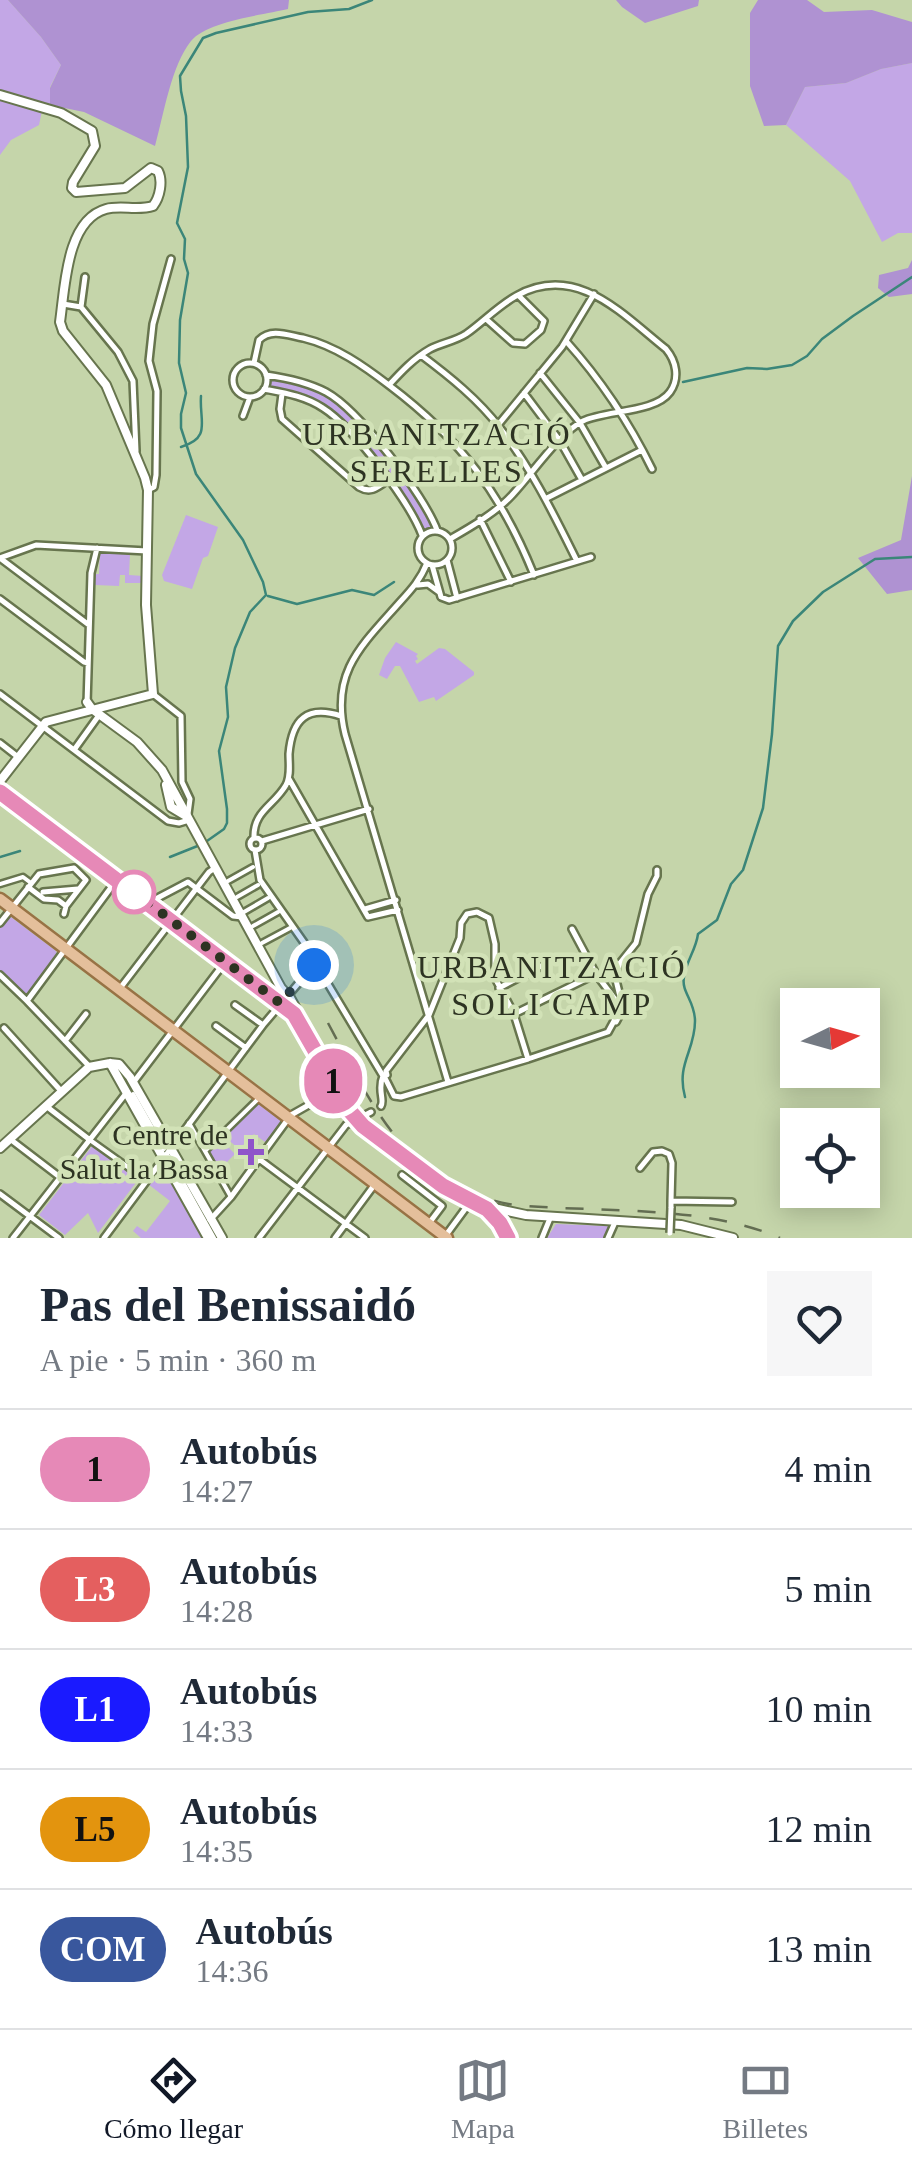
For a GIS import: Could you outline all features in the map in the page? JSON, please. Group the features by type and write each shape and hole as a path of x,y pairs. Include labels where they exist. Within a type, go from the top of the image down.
{"main road":[{"path":"0,792 225,962 284,999 356,1118 443,1186 497,1218 508,1238"},
{"path":"0,899 445,1238"}],"street":[{"path":"0,95 61,113 92,131 95,146 73,182 76,192 122,189 148,169 160,172 158,198 153,206 104,209 75,238 60,320 62,329 106,384 148,490 146,605 152,694 181,716 182,782 169,805 186,813 243,914 284,999"},
{"path":"148,490 154,487 156,475 157,391 150,364 152,326 171,258"},
{"path":"81,307 85,277"},
{"path":"389,385 421,355 456,340 518,295 549,285 568,285 594,294 666,349 676,368 674,385 662,400 580,422 512,496 450,538"},
{"path":"498,425 566,341 594,294"},
{"path":"485,319 513,343 525,344 544,322 518,295"},
{"path":"63,304 81,307 118,352 133,381 137,456"},
{"path":"254,363 259,340 267,334 278,334 310,340 339,352 389,385 442,429 481,475 534,574"},
{"path":"566,341 606,389 652,470"},
{"path":"421,355 498,425 546,499 577,561"},
{"path":"244,364 262,367 266,375 260,393 250,396 236,390 234,375 244,364"},
{"path":"540,373 580,422 606,468"},
{"path":"264,389 311,401 335,416 408,505 422,535 419,556 429,564 447,560 452,550 450,538 437,530 414,487 350,411 328,393 308,384 266,375"},
{"path":"282,392 282,419 359,487 374,490 388,480"},
{"path":"524,394 560,442 582,480"},
{"path":"244,416 250,396"},
{"path":"546,499 642,450"},
{"path":"480,520 511,582"},
{"path":"422,535 437,530"},
{"path":"0,558 36,545 147,551"},
{"path":"74,750 91,709 90,573 97,548"},
{"path":"415,586 426,584 448,600 591,557"},
{"path":"0,558 89,625"},
{"path":"447,560 457,598"},
{"path":"429,564 350,662 341,694 341,716 448,1082"},
{"path":"429,564 440,595"},
{"path":"0,599 88,663"},
{"path":"0,694 168,821 179,823 190,796 177,792 141,746 91,709"},
{"path":"0,780 46,722 152,694"},
{"path":"341,716 314,712 300,721 290,745 289,778 258,816 250,844 255,850 260,880 305,944 394,1096 608,1032 623,1009 616,976 620,963 636,943 658,870"},
{"path":"0,743 18,756"},
{"path":"289,778 370,918 398,910"},
{"path":"254,838 262,841 369,809"},
{"path":"255,850 261,848 262,841"},
{"path":"119,989 214,866"},
{"path":"228,882 253,867"},
{"path":"0,884 23,877 30,885 43,895 58,900 65,910 85,877 71,868 41,873 30,885 0,922"},
{"path":"27,1000 116,880"},
{"path":"148,903 188,882 233,916 268,898"},
{"path":"236,898 258,885"},
{"path":"43,895 78,889"},
{"path":"366,913 396,900"},
{"path":"252,926 278,912"},
{"path":"381,1106 379,1086 384,1074 429,1015 460,938 460,922 467,914 477,912 490,918 495,978 514,1014 528,1059"},
{"path":"262,943 290,928"},
{"path":"572,929 596,974 617,1002 608,1032"},
{"path":"14,1238 130,1094 134,1083 225,962"},
{"path":"104,1238 262,1025 314,965"},
{"path":"499,988 542,966"},
{"path":"514,1014 596,974"},
{"path":"0,976 89,1066"},
{"path":"235,1005 262,1025"},
{"path":"65,1041 86,1014"},
{"path":"216,1026 246,1048"},
{"path":"4,1028 62,1092"},
{"path":"110,1063 215,1238"},
{"path":"0,1148 89,1066 122,1066 134,1083 166,1153 210,1220 215,1238"},
{"path":"210,1220 289,1118 337,1089"},
{"path":"205,1151 260,1097"},
{"path":"46,1106 146,1180"},
{"path":"259,1238 346,1125 371,1112"},
{"path":"189,1123 230,1197"},
{"path":"10,1139 61,1178"},
{"path":"640,1168 653,1152 669,1154 669,1235"},
{"path":"259,1158 365,1238"},
{"path":"402,1176 442,1206 428,1224"},
{"path":"335,1238 375,1184"},
{"path":"0,1194 59,1238"},
{"path":"445,1238 475,1202 511,1213 681,1224 733,1238"},
{"path":"671,1204 732,1202"},
{"path":"542,1238 550,1216"},
{"path":"608,1238 616,1220"}],"shaded area":[{"path":"0,0 8,0 61,65 50,87 50,105 0,91"},
{"path":"8,0 289,0 288,9 209,28 191,41 173,77 155,146 84,112 50,105 50,88 61,65"},
{"path":"616,0 699,0 698,6 645,23"},
{"path":"758,0 807,0 824,12 872,10 912,22 912,63 881,69 846,83 805,87 786,125 764,126 750,86 750,13"},
{"path":"912,63 912,233 898,233 882,242 850,181 786,125 805,87 846,83 881,69"},
{"path":"0,98 42,111 39,125 11,140 0,155"},
{"path":"912,260 912,294 889,297 878,288 879,275 908,268"},
{"path":"271,377 318,390 356,418 401,472 434,528 424,531 379,462 348,426 321,404 269,389"},
{"path":"912,476 912,590 887,594 858,558 901,540"},
{"path":"186,515 218,527 192,589 164,581 162,575"},
{"path":"100,552 130,554 129,575 143,576 143,583 125,583 125,575 120,575 119,586 95,585"},
{"path":"396,642 418,654 417,664 439,648 445,649 474,675 436,701 434,697 419,702 400,666 395,666 387,679 379,675"},
{"path":"11,917 57,955 27,994 0,973 0,928"},
{"path":"257,1103 281,1121 265,1142 254,1134 239,1149 225,1137 221,1141 225,1148 235,1154 218,1171 209,1150"},
{"path":"93,1145 138,1180 98,1233 88,1213 65,1235 39,1215"},
{"path":"161,1168 204,1238 141,1238 133,1231 137,1226 146,1232 170,1201 148,1184"},
{"path":"556,1224 610,1228 605,1238 547,1238"}],"waterway":[{"path":"266,595 243,540 196,474 181,428 186,393 179,363 180,320 188,273 185,239 177,223 188,167 180,76 203,38 308,12 349,9 372,0"},
{"path":"683,382 747,368 792,365 853,316 912,277"},
{"path":"181,447 200,434 201,396"},
{"path":"685,1097 684,1066 695,1021 684,987 685,971 698,934 717,920 731,884 743,870 763,808 778,646 793,621 823,592 875,559 912,557"},
{"path":"268,596 297,604 352,590 374,595 394,582"},
{"path":"207,841 227,823 219,751 228,717 226,687 235,648 250,612 265,596"},
{"path":"170,857 200,845"},
{"path":"0,857 20,851"}],"railway":[{"path":"328,1023 398,1140 446,1181 514,1205 684,1215 750,1227 780,1238"}],"bus line":[{"name":"1","path":"0,792 294,1014 349,1110 363,1126 443,1186 487,1209 508,1238"}],"place":[{"name":"Centre de Salut la Bassa","path":"251,1152"}],"district":[{"name":"URBANITZACIÓ SERELLES","path":"437,452"},
{"name":"URBANITZACIÓ SOL I CAMP","path":"552,986"}],"route":[{"path":"134,892 280,1003 314,965"}]}
